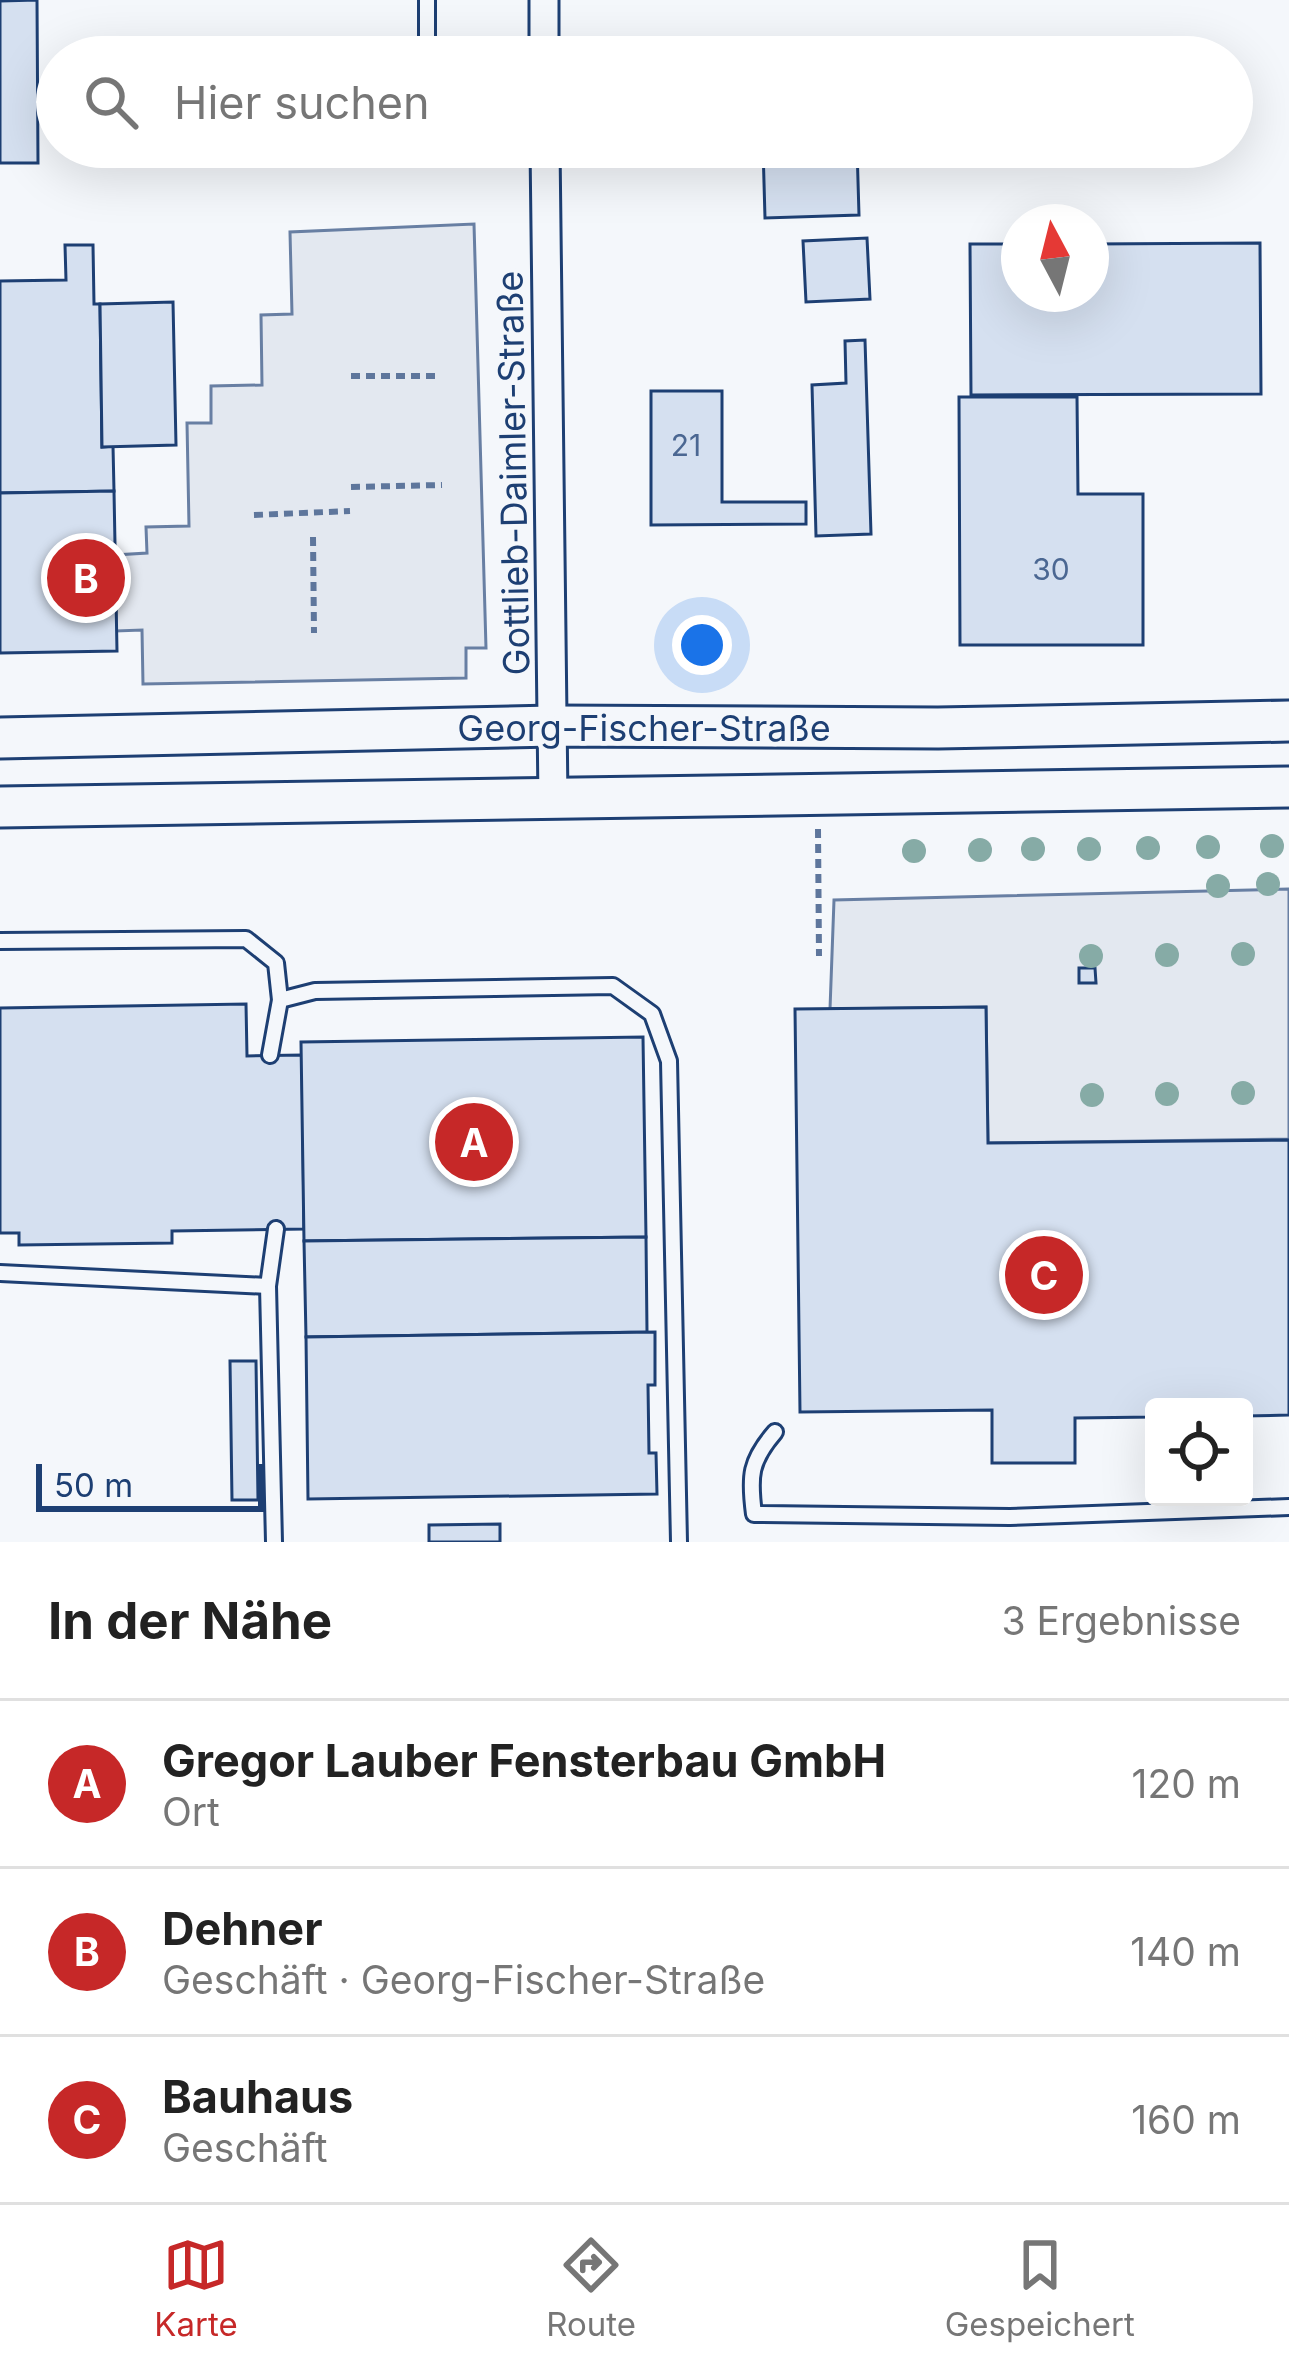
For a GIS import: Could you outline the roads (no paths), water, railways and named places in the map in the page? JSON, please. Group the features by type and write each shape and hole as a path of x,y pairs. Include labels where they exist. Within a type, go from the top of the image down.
{"main road":[{"name":"Georg-Fischer-Straße","path":"0,738 552,726 938,728 1289,721"},
{"name":"Georg-Fischer-Straße","path":"0,807 1289,787"}],"street":[{"path":"544,0 544,36"},
{"name":"Gottlieb-Daimler-Straße","path":"545,168 553,799"}],"lane":[{"path":"427,0 427,36"},
{"path":"0,941 246,938 276,963 280,1000 270,1055"},
{"path":"280,1000 315,991 613,986 652,1014 669,1061 679,1542"},
{"path":"274,1542 268,1286 276,1229"},
{"path":"0,1273 268,1286"},
{"path":"776,1432 759,1451 749,1480 754,1514 1010,1517 1289,1507"}],"place":[{"name":"Dehner","path":"86,578"},
{"name":"Gregor Lauber Fensterbau GmbH","path":"474,1142"},
{"name":"Bauhaus","path":"1044,1275"}]}
